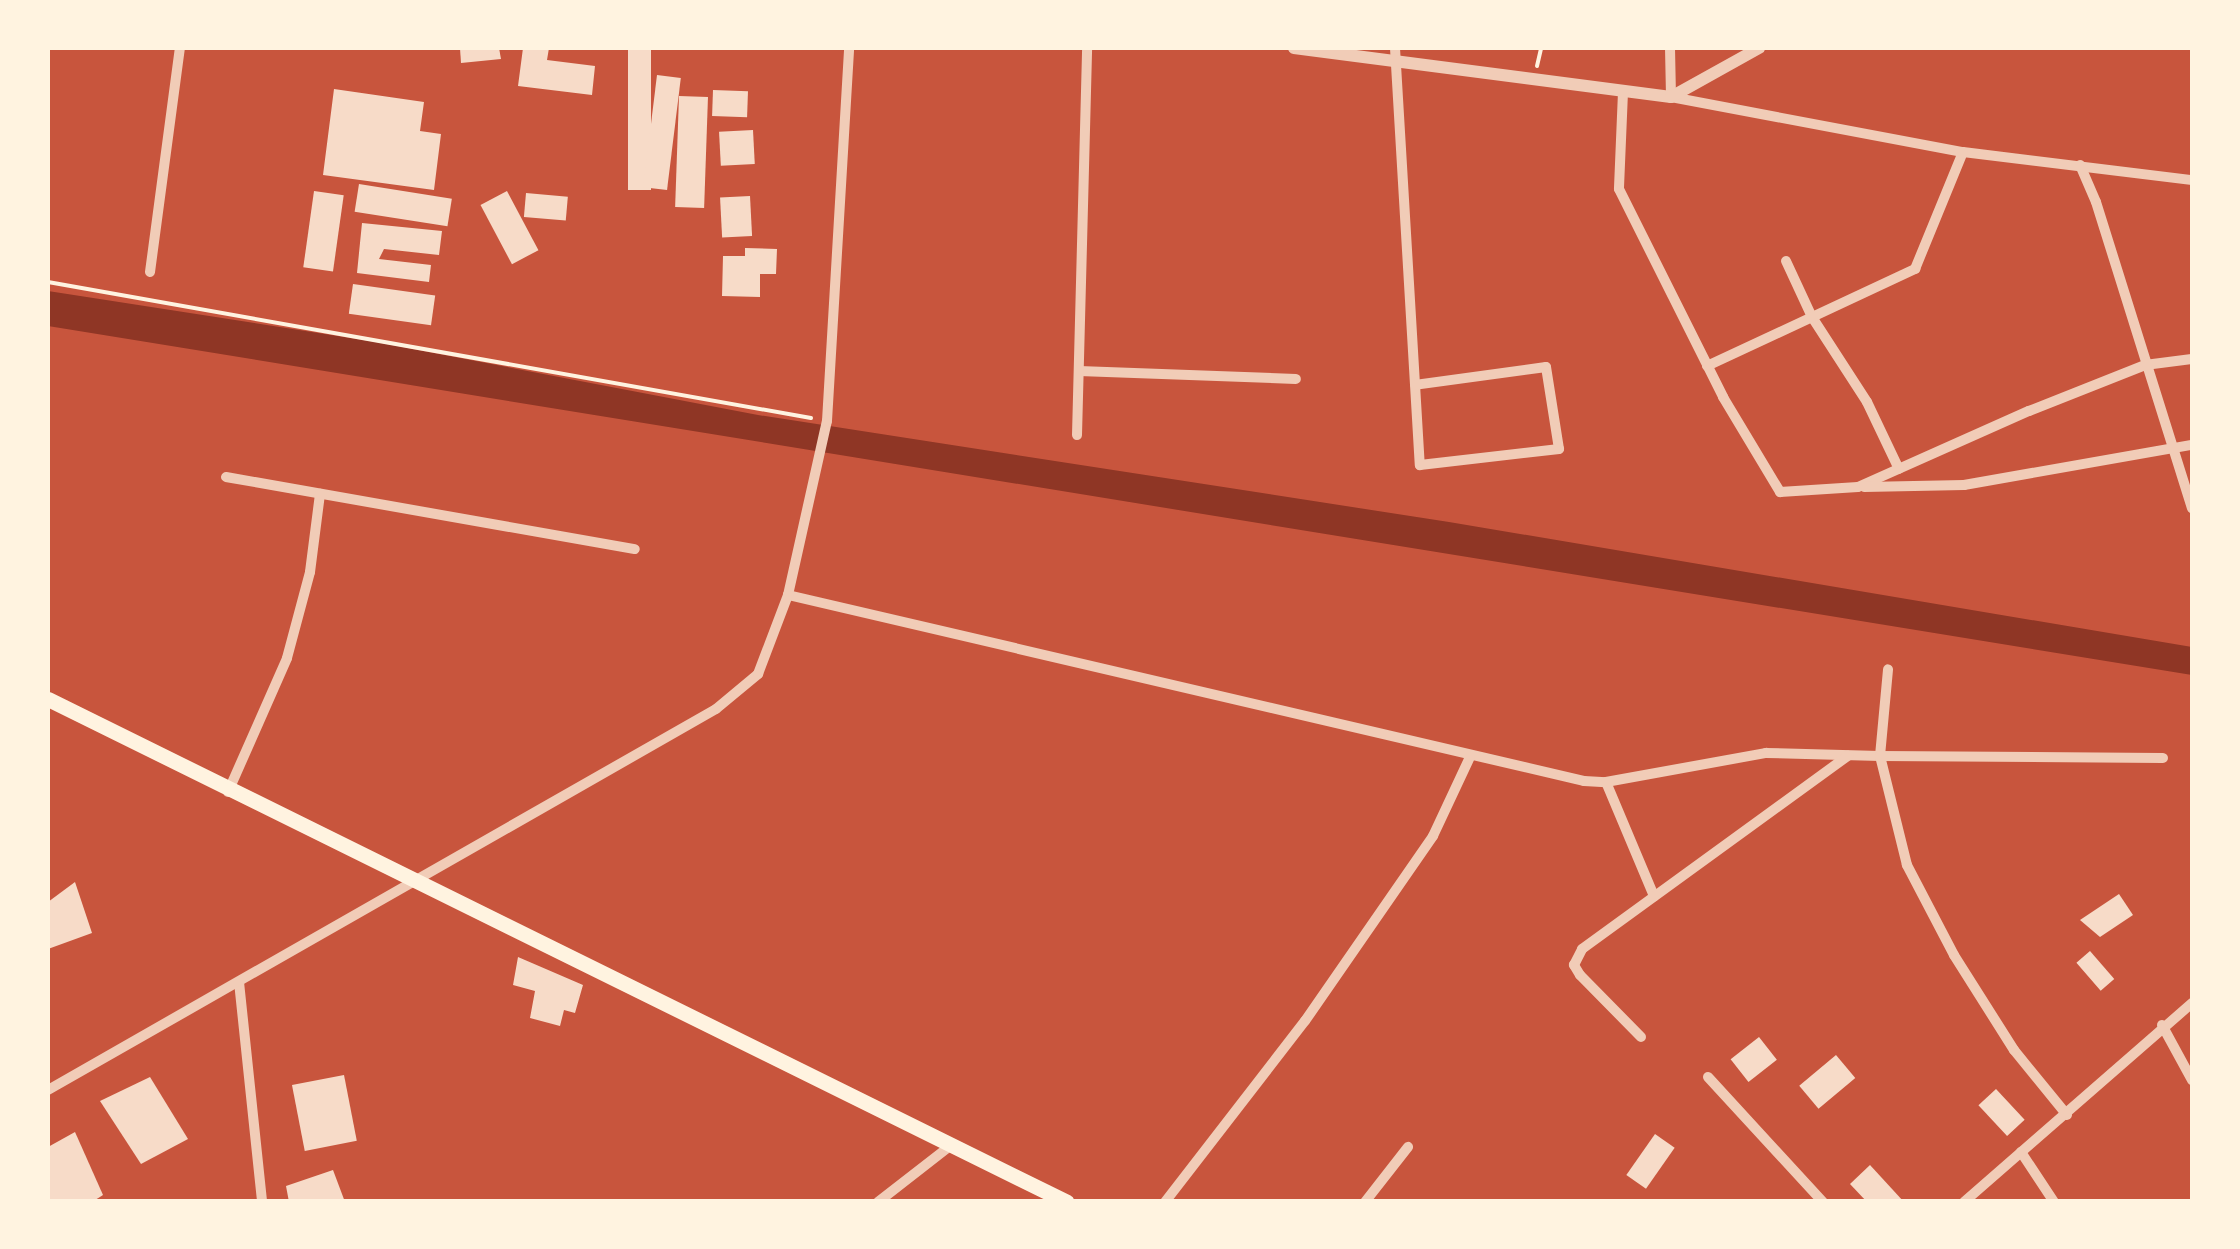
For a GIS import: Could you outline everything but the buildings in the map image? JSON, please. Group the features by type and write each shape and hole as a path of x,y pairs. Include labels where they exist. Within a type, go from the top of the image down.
{"main road":[{"path":"48,699 414,884 1067,1202"}],"street":[{"path":"150,272 180,48"},
{"path":"48,1090 716,709 758,674 788,595 827,420 849,48"},
{"path":"1078,435 1087,48"},
{"path":"1294,48 1395,54 1672,97 1963,152 2192,180"},
{"path":"1670,48 1672,97"},
{"path":"1672,97 1758,48"},
{"path":"1395,54 1415,385 1420,465 1558,449 1546,367 1415,385"},
{"path":"1623,92 1618,189 1706,366 1780,492 1964,485 2192,445"},
{"path":"1706,366 1915,269 1963,152"},
{"path":"2080,166 2096,202 2192,508"},
{"path":"1786,261 1812,317 1867,402 1899,469"},
{"path":"1858,487 2145,365 2192,360"},
{"path":"1078,371 1296,379"},
{"path":"226,477 635,548"},
{"path":"228,792 287,658 310,572 320,494"},
{"path":"788,595 1470,756 1606,782 1766,752 2163,758"},
{"path":"1888,669 1880,756 1907,865 1938,925 2014,1050 2067,1115"},
{"path":"1640,1037 1574,965 1582,949 1849,755"},
{"path":"1164,1202 1305,1021 1433,836 1470,756"},
{"path":"1606,782 1654,896"},
{"path":"239,982 262,1202"},
{"path":"1964,1202 2192,1003"},
{"path":"2162,1026 2192,1080"},
{"path":"1708,1076 1823,1202"},
{"path":"878,1202 950,1146"},
{"path":"1365,1202 1408,1146"},
{"path":"2021,1152 2054,1202"}],"path":[{"path":"48,282 827,420"}],"shaded area":[{"path":"48,291 376,342 758,415 1449,522 2192,647 2192,675 48,326"}]}
